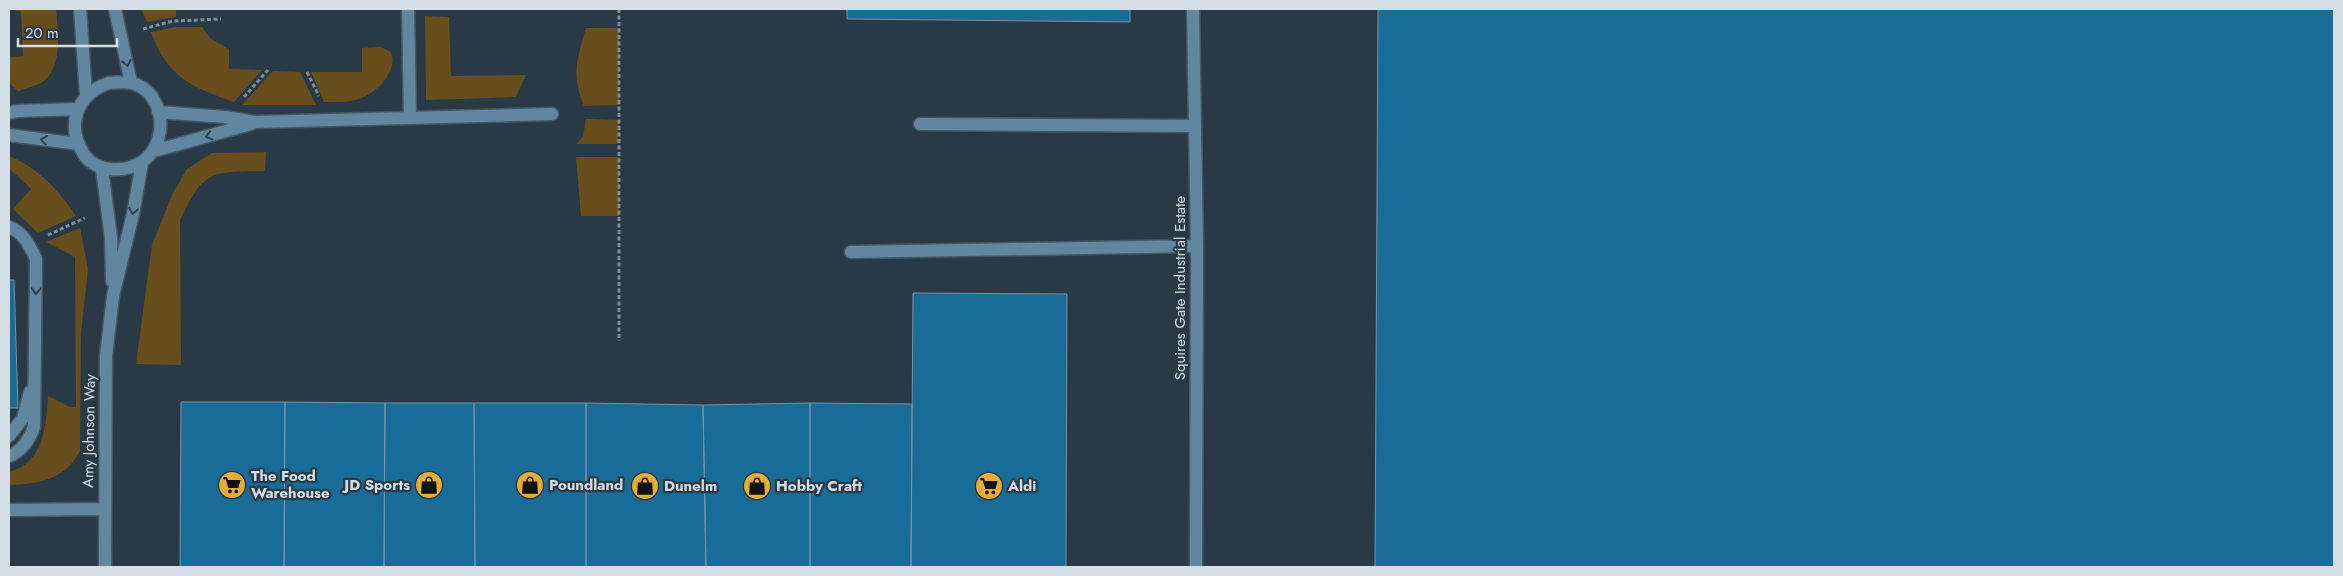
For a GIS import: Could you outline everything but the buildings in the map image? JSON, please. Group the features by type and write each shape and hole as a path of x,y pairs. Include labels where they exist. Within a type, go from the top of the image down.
{"street":[{"path":"80,9 86,94"},
{"path":"115,9 131,83"},
{"path":"408,9 410,118"},
{"name":"Squires Gate Industrial Estate","path":"1193,9 1196,246 1196,567"},
{"path":"154,151 161,125 158,112 149,95 131,83 109,83 96,87 86,94 78,109 76,127 78,144 88,160 102,169 120,170 142,163 154,151 256,122"},
{"path":"12,109 78,109"},
{"path":"158,112 225,117 256,122 552,114"},
{"path":"920,124 1195,126"},
{"path":"9,135 78,144"},
{"name":"Amy Johnson Way","path":"105,567 106,356 113,296 133,214 142,163"},
{"name":"Amy Johnson Way","path":"102,169 110,238 113,296"},
{"path":"9,227 15,229 29,243 36,259 34,427 30,438 14,454 9,456"},
{"path":"851,252 1196,246"},
{"path":"9,436 23,418 35,372"},
{"path":"9,510 104,509"}],"path":[{"path":"619,9 620,341"},
{"path":"121,36 173,21 221,19"},
{"path":"225,117 268,70"},
{"path":"29,243 107,208"}],"shaded area":[{"path":"9,9 56,9 58,27 57,57 50,74 41,83 18,91 9,83 9,57 23,56 21,11"},
{"path":"141,9 176,9 176,17 147,22"},
{"path":"425,16 449,17 451,76 526,75 516,97 426,100"},
{"path":"176,27 202,27 211,39 229,49 229,69 262,70 234,102 193,85 173,70 165,60 151,32"},
{"path":"586,28 619,28 619,105 584,106 578,85 577,67"},
{"path":"381,47 391,52 392,60 389,74 379,87 366,96 355,100 324,102 311,72 362,72 362,48"},
{"path":"273,71 300,72 316,105 242,105"},
{"path":"586,119 619,120 618,144 577,144 583,136"},
{"path":"266,152 265,171 234,172 212,176 198,188 191,199 180,220 181,365 136,364 152,245 173,193 187,169 212,153"},
{"path":"9,156 29,166 47,181 76,216 38,233 13,209 31,189 9,168"},
{"path":"576,157 619,157 619,216 581,216"},
{"path":"80,228 88,269 81,333 80,451 74,461 59,474 41,481 9,485 9,472 30,461 41,442 48,396 70,407 76,407 75,257 46,242"}],"place":[{"name":"The Food Warehouse","path":"232,485"},
{"name":"JD Sports","path":"429,485"},
{"name":"Poundland","path":"530,485"},
{"name":"Dunelm","path":"645,486"},
{"name":"Hobby Craft","path":"757,486"},
{"name":"Aldi","path":"989,486"}]}
